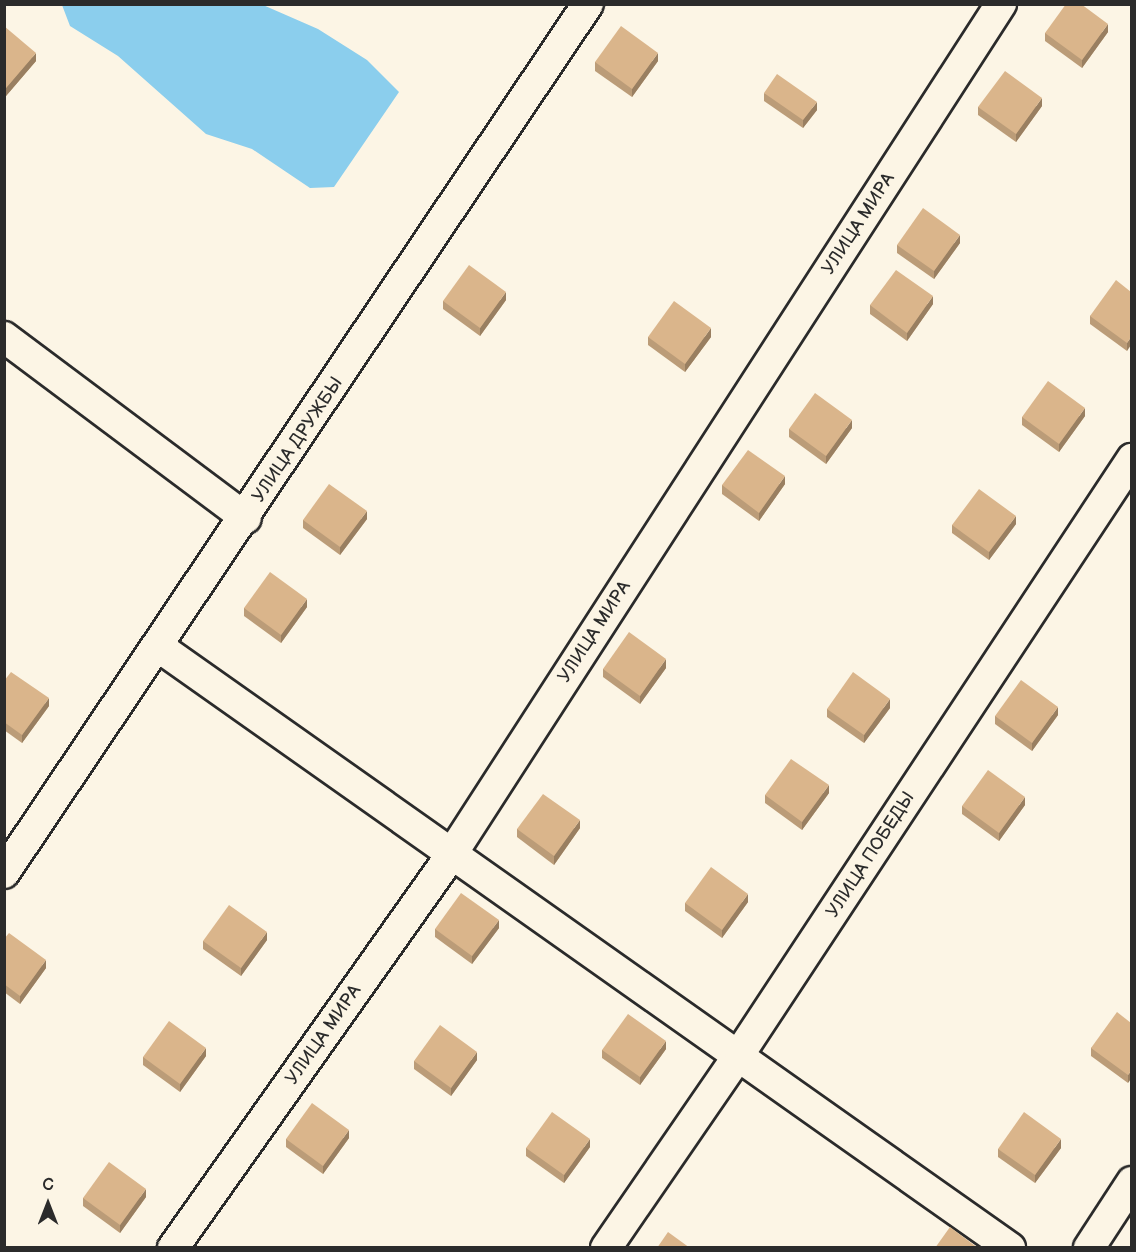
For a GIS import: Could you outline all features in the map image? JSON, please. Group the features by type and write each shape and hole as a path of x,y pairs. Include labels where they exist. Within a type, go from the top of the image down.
{"street":[{"name":"УЛИЦА ДРУЖБЫ","path":"4,873 246,518 588,4"},
{"name":"УЛИЦА МИРА","path":"173,1248 453,852 1000,4"},
{"path":"4,337 246,518"},
{"name":"УЛИЦА ПОБЕДЫ","path":"606,1248 740,1053 1131,459"},
{"path":"159,646 740,1053 1010,1248"},
{"path":"1089,1248 1131,1182"}],"water":[{"path":"62,5 263,5 318,29 367,60 399,92 334,187 310,188 252,149 206,134 118,56 70,26"}],"building":[{"path":"1066,4 1081,4 1108,24 1082,60 1045,33"},
{"path":"4,26 36,53 6,88 4,86"},
{"path":"621,26 658,53 632,89 595,62"},
{"path":"1005,71 1042,98 1016,134 978,107"},
{"path":"777,74 817,102 803,120 764,93"},
{"path":"923,208 960,235 934,271 897,245"},
{"path":"469,265 506,292 480,328 443,301"},
{"path":"896,270 933,296 907,333 870,305"},
{"path":"1116,280 1131,292 1131,337 1127,343 1090,316"},
{"path":"674,301 711,328 685,364 648,337"},
{"path":"1048,381 1085,408 1059,444 1022,417"},
{"path":"815,393 852,420 826,456 789,429"},
{"path":"748,450 785,476 759,513 722,485"},
{"path":"329,484 367,511 340,547 303,520"},
{"path":"979,489 1016,516 989,552 952,525"},
{"path":"270,572 307,599 281,635 244,608"},
{"path":"629,632 666,659 640,696 603,669"},
{"path":"11,672 49,698 22,735 4,722 4,681"},
{"path":"853,672 890,699 864,735 827,709"},
{"path":"1021,680 1058,707 1032,743 995,716"},
{"path":"791,759 829,785 802,822 765,795"},
{"path":"988,770 1025,797 999,833 962,806"},
{"path":"543,794 580,820 554,856 517,829"},
{"path":"711,867 748,894 722,930 685,903"},
{"path":"461,893 499,920 472,956 435,929"},
{"path":"229,905 267,932 241,968 203,941"},
{"path":"9,933 46,960 20,996 4,984 4,939"},
{"path":"1117,1012 1131,1023 1131,1071 1128,1075 1091,1048"},
{"path":"628,1014 666,1041 640,1077 602,1050"},
{"path":"169,1021 206,1048 180,1084 143,1057"},
{"path":"440,1025 477,1052 451,1088 414,1061"},
{"path":"312,1103 349,1130 323,1166 286,1139"},
{"path":"552,1112 590,1139 564,1175 526,1148"},
{"path":"1024,1112 1061,1139 1035,1175 998,1149"},
{"path":"109,1162 146,1189 120,1225 83,1198"},
{"path":"950,1227 978,1248 935,1248"},
{"path":"668,1232 690,1248 657,1248"}]}
